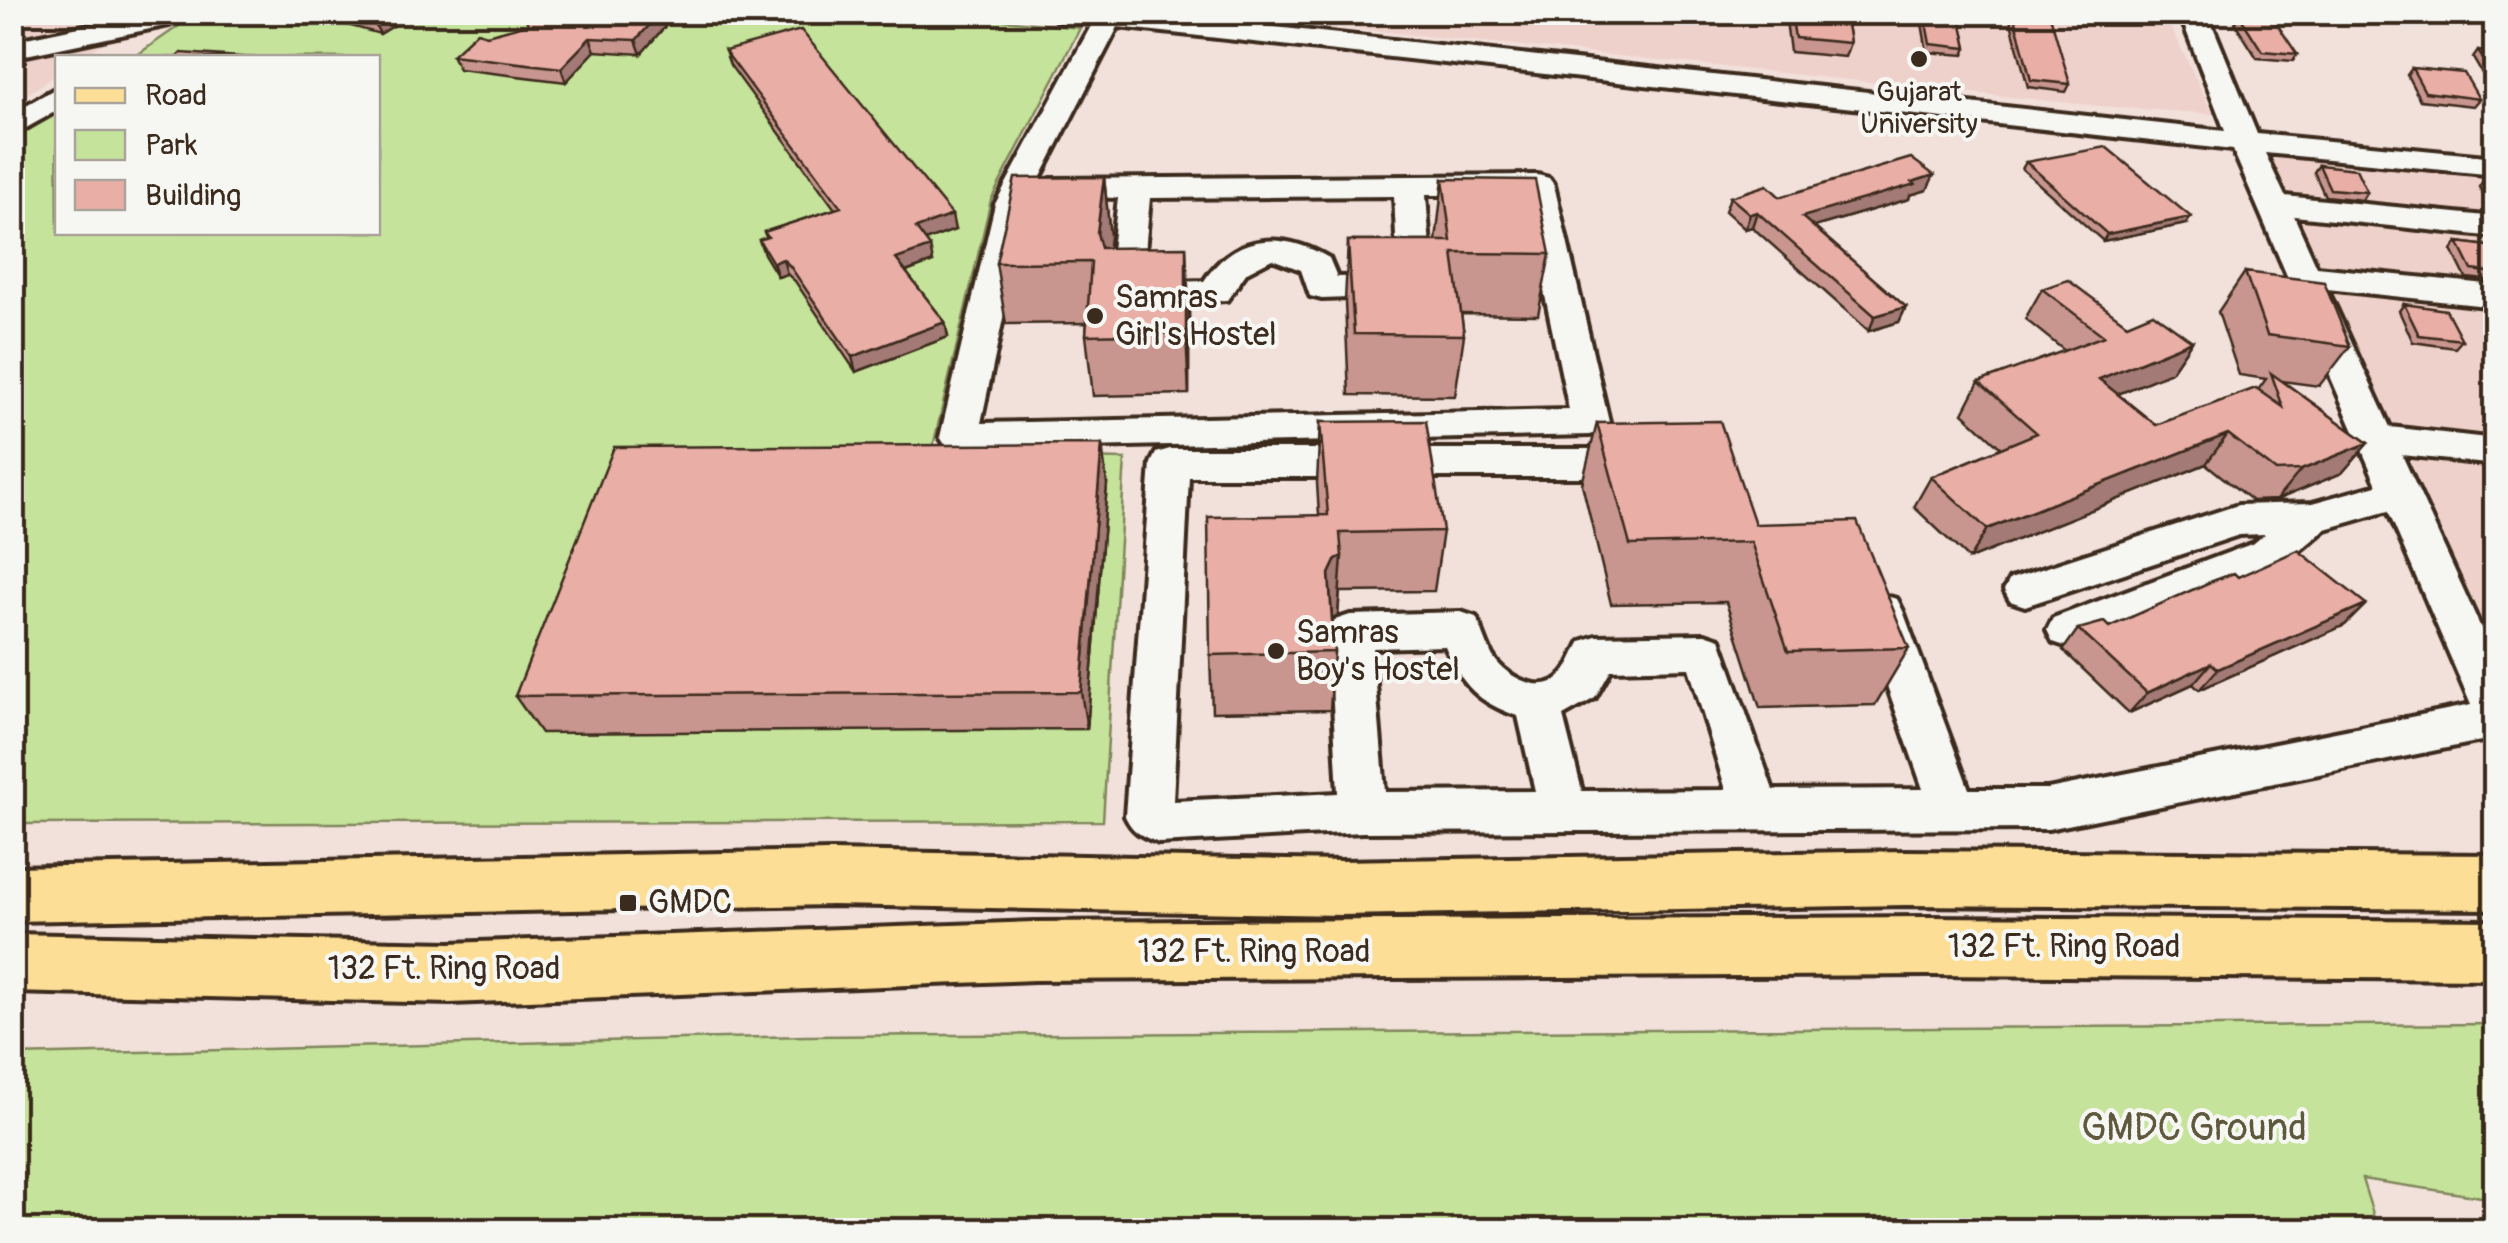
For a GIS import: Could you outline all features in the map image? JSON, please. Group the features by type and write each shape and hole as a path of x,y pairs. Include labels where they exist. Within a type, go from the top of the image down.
{"main road":[{"name":"132 Ft. Ring Road","path":"12,894 832,878 1341,888 1905,878 2496,882"},
{"name":"132 Ft. Ring Road","path":"12,963 450,973 1034,951 1928,946 2496,950"}],"street":[{"path":"1056,12 2496,166"},
{"path":"2193,12 2245,142 2496,711"},
{"path":"12,50 172,15"},
{"path":"114,55 172,15"},
{"path":"1018,190 1538,186 1590,422 959,437 1011,204 1018,190 1109,18"},
{"path":"12,128 55,98"},
{"path":"1135,189 1124,294 1215,292 1227,270 1251,252 1270,248 1298,251 1317,265 1322,288 1416,286 1410,186"},
{"path":"1268,188 1270,248"},
{"path":"2273,204 2496,226"},
{"path":"2304,276 2496,296"},
{"path":"2376,439 2496,452"},
{"path":"1676,463 1170,463 1148,816 1159,822 1363,812 2048,809 2496,719"},
{"path":"2025,590 2238,520 2312,518 2400,493"},
{"path":"2068,630 2268,554 2312,518"},
{"path":"1868,579 1953,809"},
{"path":"1363,812 1350,632 1461,628 1470,656 1490,683 1538,704 1567,697 1589,679 1596,653 1705,650 1756,810"},
{"path":"1538,704 1564,811"}],"shaded area":[{"path":"13,13 149,13 85,55 55,55 55,75 13,104"},
{"name":"Gujarat University","path":"1204,13 2164,13 2213,114 2099,106"},
{"path":"2261,152 2495,174 2495,662"}],"green space":[{"path":"199,12 928,12 1080,28 991,200 931,455 1125,459 1103,821 13,824 13,141 55,111 55,235 380,235 380,55 137,55"},
{"name":"GMDC Ground","path":"2495,1024 2495,1199 2362,1179 2378,1230 13,1230 13,1055 807,1036"}],"building":[{"path":"345,12 386,12 373,20"},
{"path":"523,12 661,12 636,40 590,38 561,68 452,55 477,32 487,35 528,24"},
{"path":"1791,12 1845,12 1850,43 1795,38"},
{"path":"1924,12 1959,12 1967,48 1930,44"},
{"path":"2013,12 2049,12 2070,84 2031,80"},
{"path":"2239,15 2273,18 2297,54 2262,51"},
{"path":"801,30 952,215 916,228 930,247 896,259 945,322 852,357 790,266 783,259 773,263 759,240 768,237 764,232 841,207 725,51"},
{"path":"2478,51 2496,53 2496,75 2493,75"},
{"path":"2412,68 2464,73 2479,99 2425,92"},
{"path":"2106,147 2191,217 2107,234 2026,162"},
{"path":"1911,158 1934,175 1802,217 1906,307 1875,316 1757,212 1750,214 1730,197 1767,185 1780,197"},
{"path":"2319,165 2356,169 2367,192 2330,189"},
{"path":"1104,177 1097,233 1101,248 1186,247 1186,333 1086,335 1091,262 996,263 1015,178"},
{"path":"1443,179 1535,180 1550,254 1453,253 1464,335 1354,334 1348,241 1451,241"},
{"path":"2484,179 2496,181 2496,198"},
{"path":"2458,242 2496,247 2496,273 2472,270"},
{"path":"2245,272 2324,282 2350,346 2267,335"},
{"path":"2068,280 2127,324 2153,313 2192,341 2099,379 2156,425 2256,388 2283,407 2271,373 2368,443 2301,470 2276,471 2228,434 1987,529 1931,477 2037,433 1979,382 2104,336 2042,289"},
{"path":"2404,304 2446,310 2462,340 2419,335"},
{"path":"1426,421 1443,531 1340,533 1342,556 1336,559 1329,574 1334,652 1210,655 1208,517 1328,515 1320,422"},
{"path":"1720,421 1755,524 1857,521 1909,648 1788,651 1751,542 1630,545 1597,423"},
{"path":"1102,444 1081,692 515,696 614,447"},
{"path":"2298,550 2366,604 2218,669 2211,663 2147,693 2078,629 2104,622 2109,627 2210,582 2234,573 2238,577"}],"place":[{"name":"Gujarat University","path":"1919,59"},
{"name":"Samras Girl's Hostel","path":"1095,316"},
{"name":"Samras Boy's Hostel","path":"1276,651"},
{"name":"GMDC","path":"628,903"}]}
